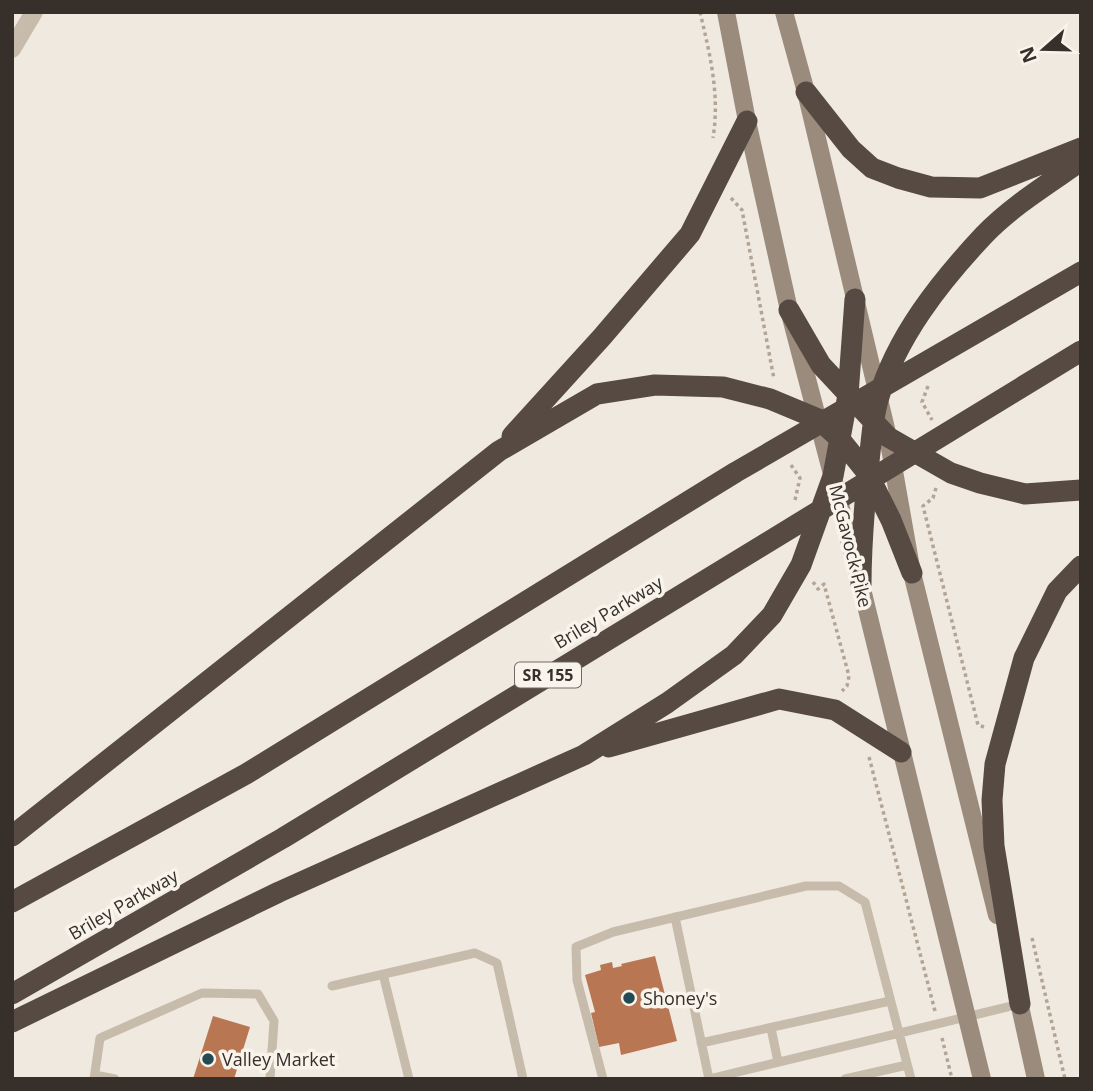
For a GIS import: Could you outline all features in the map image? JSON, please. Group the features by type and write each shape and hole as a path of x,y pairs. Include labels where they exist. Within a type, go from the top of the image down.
{"highway":[{"path":"806,92 851,149 873,168 931,187 980,188 1081,148"},
{"path":"499,450 602,337 690,234 747,121"},
{"path":"861,585 856,541 867,474 881,430 878,399 904,337 920,313 985,234 1031,195 1081,161"},
{"path":"12,902 246,774 736,472 1081,272"},
{"path":"12,1022 279,892 584,755 667,703 734,655 772,615 801,565 834,476 858,344 855,299"},
{"path":"789,310 814,370 848,395 881,430 946,471 980,484 1025,494 1081,490"},
{"name":"Briley Parkway","path":"12,994 283,838 1081,351"},
{"path":"12,836 499,450 597,394 655,385 723,387 770,399 818,419 839,438 896,516 912,573"},
{"path":"1020,1004 994,846 992,800 995,764 1024,658 1057,590 1081,566"},
{"path":"584,755 779,699 835,710 901,752"}],"street":[{"path":"12,49 34,12"},
{"path":"726,12 789,310"},
{"path":"784,12 806,92 855,299"},
{"path":"858,344 878,399"},
{"name":"McGavock Pike","path":"814,370 818,419 856,541"},
{"path":"881,430 896,516"},
{"path":"912,573 1020,1004 1036,1079"},
{"name":"McGavock Pike","path":"861,585 982,1079"}],"lane":[{"path":"603,1079 577,980 576,947 613,932 806,886 839,886 865,902 911,1079"},
{"path":"675,917 709,1079 1020,1004"},
{"path":"332,986 475,953 497,963 523,1079"},
{"path":"383,974 409,1079"},
{"path":"115,1079 94,1077 100,1038 202,993 258,994 274,1021 270,1079"},
{"path":"701,1043 890,1001"},
{"path":"771,1028 778,1062"},
{"path":"845,1079 907,1065"}],"path":[{"path":"700,12 716,86 717,113 713,138"},
{"path":"713,191 732,198 742,211 774,378 770,399"},
{"path":"930,381 922,402 934,425"},
{"path":"786,458 800,478 794,504"},
{"path":"935,491 946,471"},
{"path":"801,565 818,589 824,584 849,676 835,710"},
{"path":"868,754 952,1079"}],"building":[{"name":"Shoney's","path":"655,956 677,1041 621,1055 619,1043 599,1047 591,1013 595,1012 585,975 601,970 600,965 612,962 613,968"},
{"path":"213,1016 250,1027 234,1079 193,1079"}],"place":[{"name":"Shoney's","path":"629,998"},
{"name":"Valley Market","path":"208,1059"}]}
